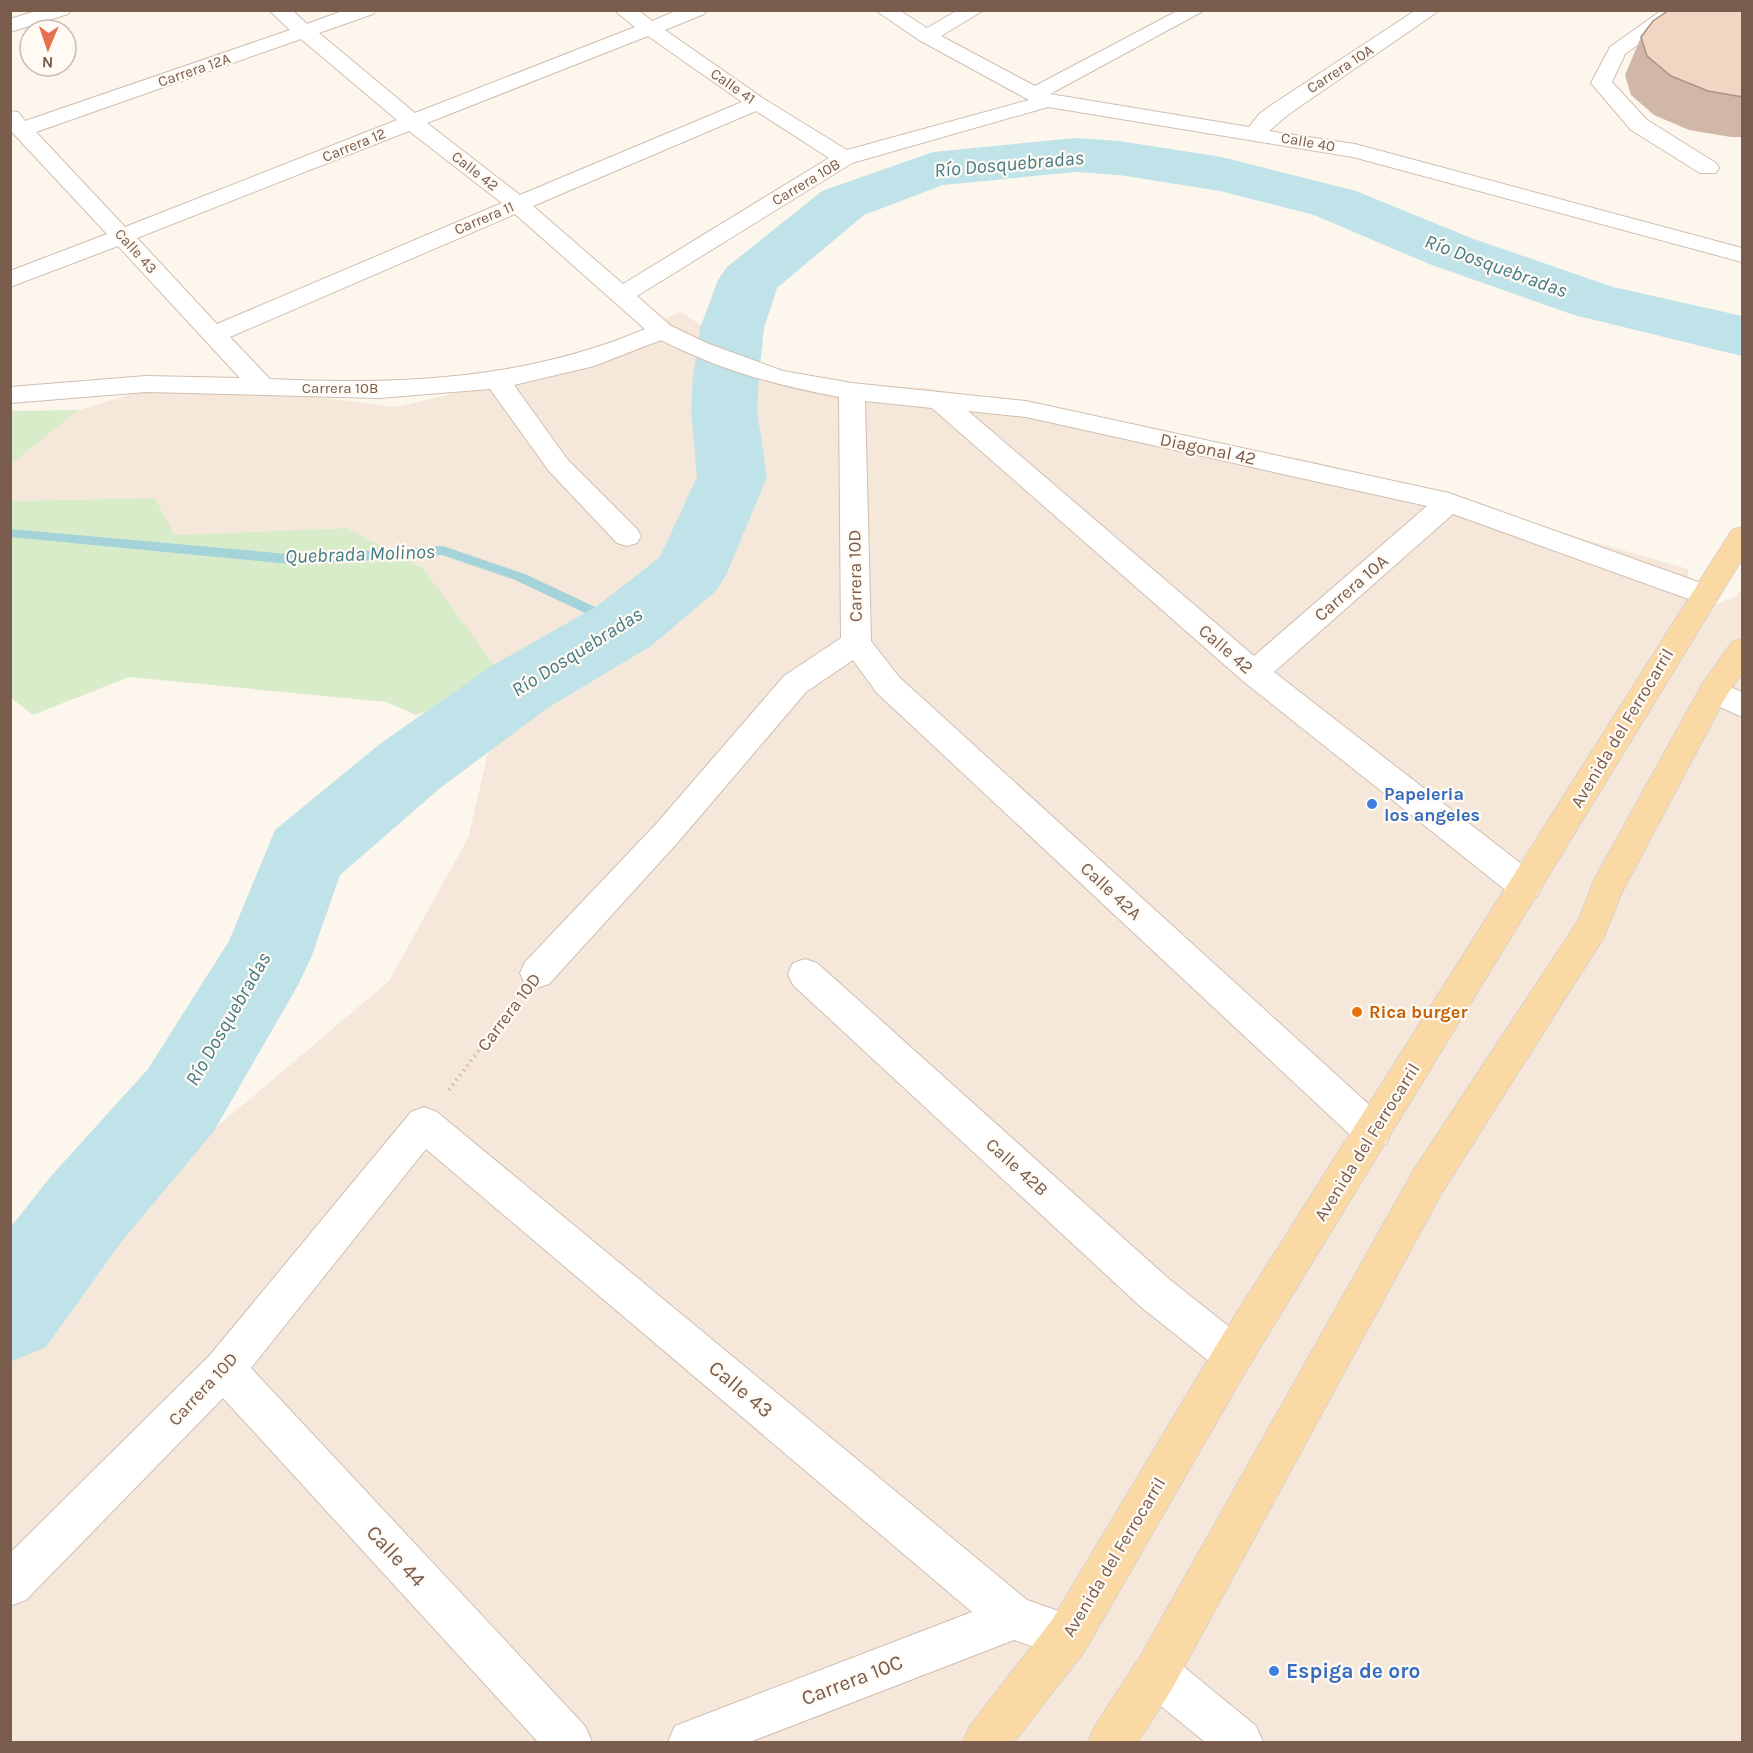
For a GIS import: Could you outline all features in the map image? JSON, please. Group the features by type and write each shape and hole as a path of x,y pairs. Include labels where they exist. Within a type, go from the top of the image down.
{"main road":[{"name":"Avenida del Ferrocarril","path":"986,1743 1068,1636 1233,1355 1743,537"},
{"path":"1111,1743 1156,1672 1428,1181 1592,927 1606,890 1728,699 1743,650"}],"street":[{"path":"10,26 61,10"},
{"name":"Calle 42","path":"279,10 412,122 517,204 662,331 700,350"},
{"name":"Carrera 12A","path":"16,123 305,32 366,10"},
{"name":"Calle 41","path":"624,10 757,103 844,158"},
{"name":"Carrera 12","path":"10,280 125,237 697,10"},
{"name":"Calle 40","path":"885,10 926,36 1041,97 1354,151 1743,255"},
{"path":"926,36 974,10"},
{"name":"Carrera 10B","path":"620,296 844,158 1041,97 1195,10"},
{"path":"1676,10 1617,51 1601,83 1639,125 1708,168"},
{"name":"Carrera 10A","path":"1256,133 1267,119 1423,12"},
{"name":"Carrera 11","path":"212,335 757,103"},
{"name":"Calle 43","path":"16,123 261,385"},
{"name":"Carrera 10B","path":"10,395 163,384 261,385 338,390 497,380 586,361 633,345 662,331"},
{"name":"Diagonal 42","path":"700,350 778,378 852,391 1026,409 1449,502 1705,595"},
{"path":"497,380 558,465 627,536"},
{"name":"Carrera 10D","path":"537,973 668,832 795,684 856,643 852,391"},
{"name":"Calle 42","path":"938,399 1254,673 1525,886"},
{"name":"Carrera 10A","path":"1254,673 1449,502"},
{"name":"Calle 42A","path":"856,643 888,685 1373,1132"},
{"name":"Calle 42B","path":"805,974 1155,1293 1233,1355"},
{"name":"Calle 43","path":"424,1124 1014,1618 1068,1636"},
{"name":"Carrera 10D","path":"10,1584 224,1369 424,1124"},
{"name":"Calle 44","path":"224,1369 568,1743"},
{"name":"Carrera 10C","path":"691,1743 1014,1618"},
{"path":"1156,1672 1240,1743"}],"path":[{"name":"Carrera 10D","path":"424,1124 537,973"}],"shaded area":[{"path":"680,312 797,385 928,388 1321,463 1688,569 1690,616 1736,596 1742,588 1742,1742 11,1742 11,1286 173,1164 389,981 468,838 505,681 423,568 347,528 175,535 155,498 11,501 11,464 79,410 177,380 397,407 556,369"}],"green space":[{"path":"79,410 11,464 11,411"},
{"path":"155,498 175,535 347,528 423,568 506,681 416,715 386,702 129,677 33,715 11,698 11,501"}],"building":[{"path":"1669,10 1743,10 1743,97 1708,91 1671,76 1647,56 1641,37 1653,21"}],"waterway":[{"name":"Río Dosquebradas","path":"10,1311 87,1208 181,1100 267,958 305,855 410,766 518,688 624,626 690,573 732,477 724,410 726,376 732,328 749,280 843,203 933,169 1076,155 1119,158 1222,174 1335,203 1450,251 1596,302 1742,336"},
{"name":"Quebrada Molinos","path":"10,533 300,560 443,550 520,577 624,626"}],"place":[{"name":"Papeleria los angeles","path":"1372,804"},
{"name":"Rica burger","path":"1357,1012"},
{"name":"Espiga de oro","path":"1274,1671"}]}
